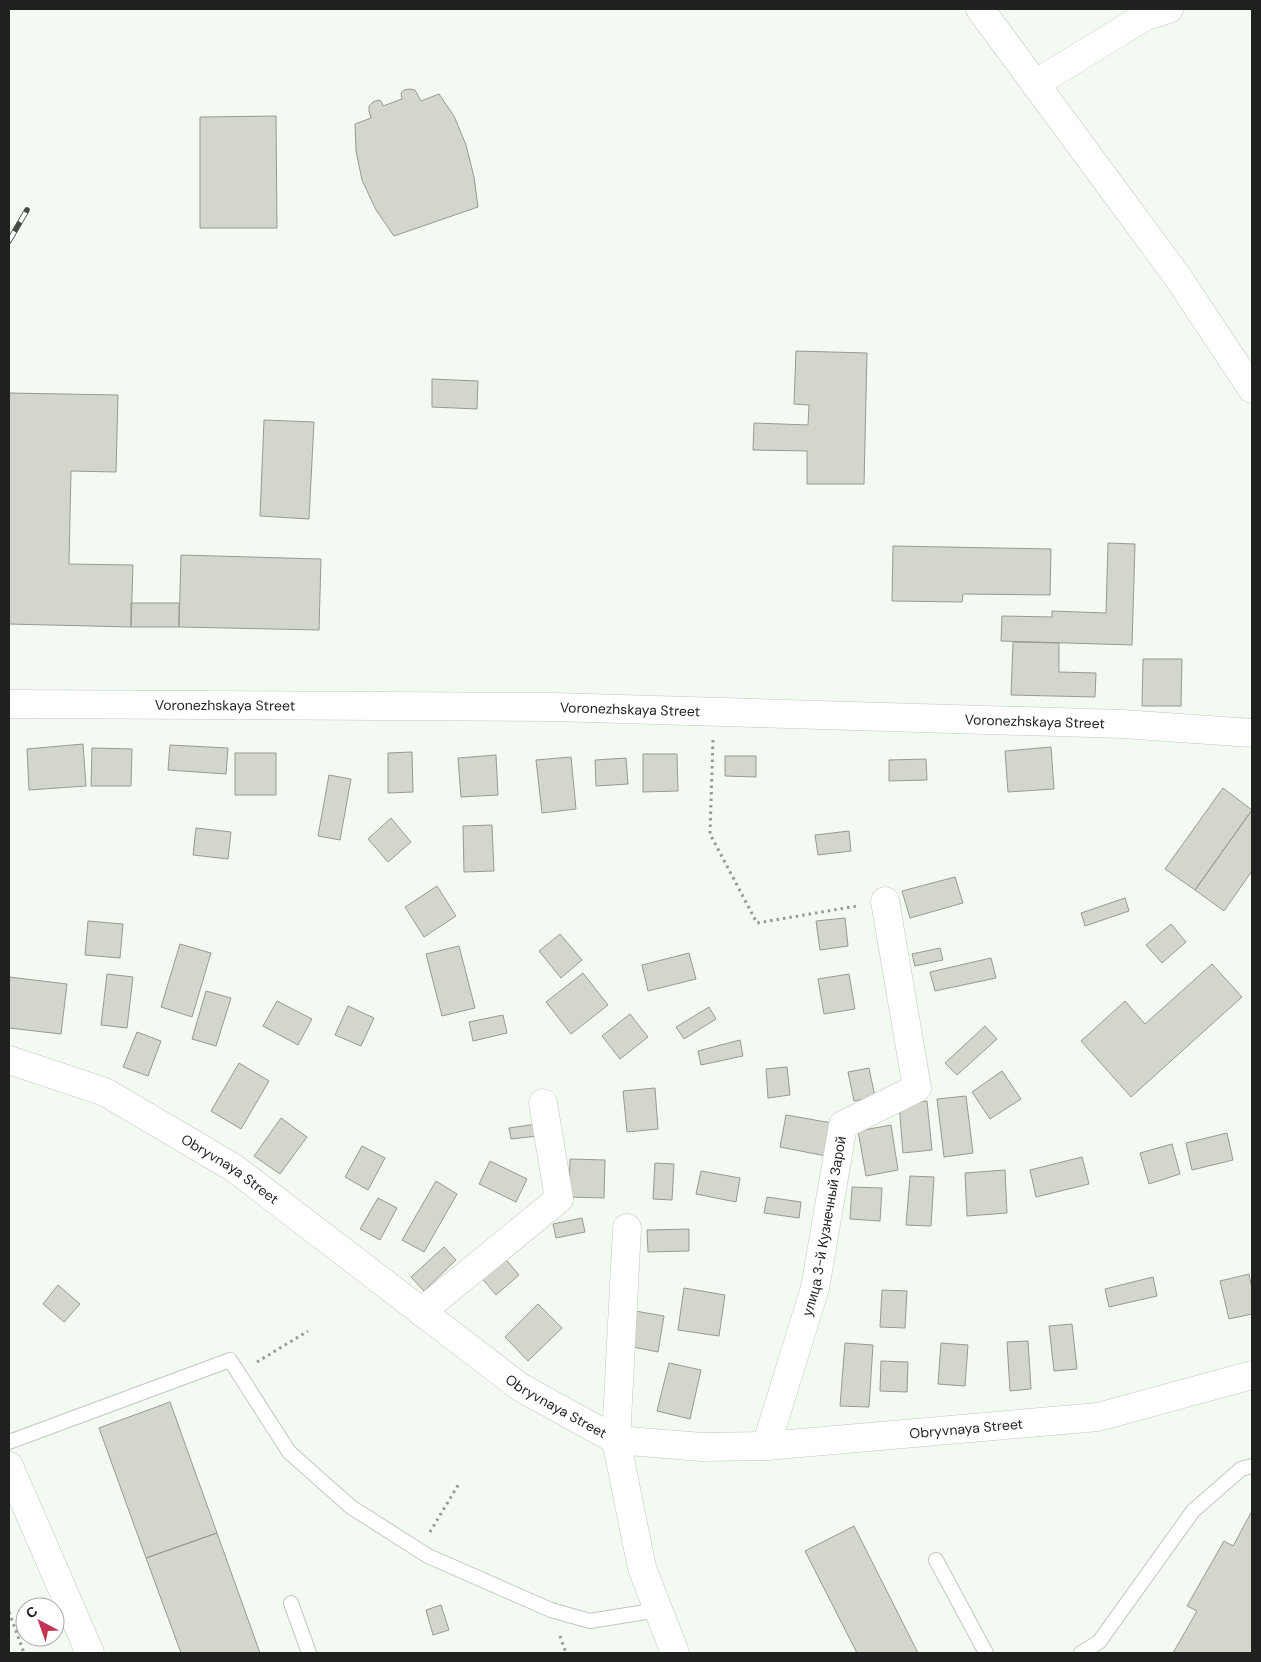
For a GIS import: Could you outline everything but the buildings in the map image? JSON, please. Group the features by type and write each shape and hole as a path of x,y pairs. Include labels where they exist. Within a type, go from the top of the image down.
{"street":[{"path":"980,9 1177,276 1252,390"},
{"path":"1035,84 1144,17 1169,9"},
{"name":"Voronezhskaya Street","path":"9,704 554,707 1122,724 1252,733"},
{"name":"улица 3-й Кузнечный Зарой","path":"766,1446 816,1288 843,1125 918,1088 885,901"},
{"name":"Obryvnaya Street","path":"9,1060 105,1092 234,1168 520,1387 616,1440 702,1446 766,1446 1098,1417 1252,1375"},
{"path":"421,1312 559,1198 543,1103"},
{"path":"627,1228 616,1440 642,1568 675,1653"},
{"path":"9,1466 85,1652"}],"lane":[{"path":"9,1442 230,1360 289,1452 351,1507 428,1556 551,1610 590,1621 658,1610"},
{"path":"1081,1653 1099,1642 1193,1511 1241,1470 1252,1466"},
{"path":"936,1560 986,1653"},
{"path":"291,1603 309,1653"}],"path":[{"path":"713,740 710,834 756,922 885,901"},
{"path":"239,1373 308,1330"},
{"path":"419,1550 460,1482"},
{"path":"9,1612 24,1653"}],"railway":[{"path":"9,241 27,210"}]}
